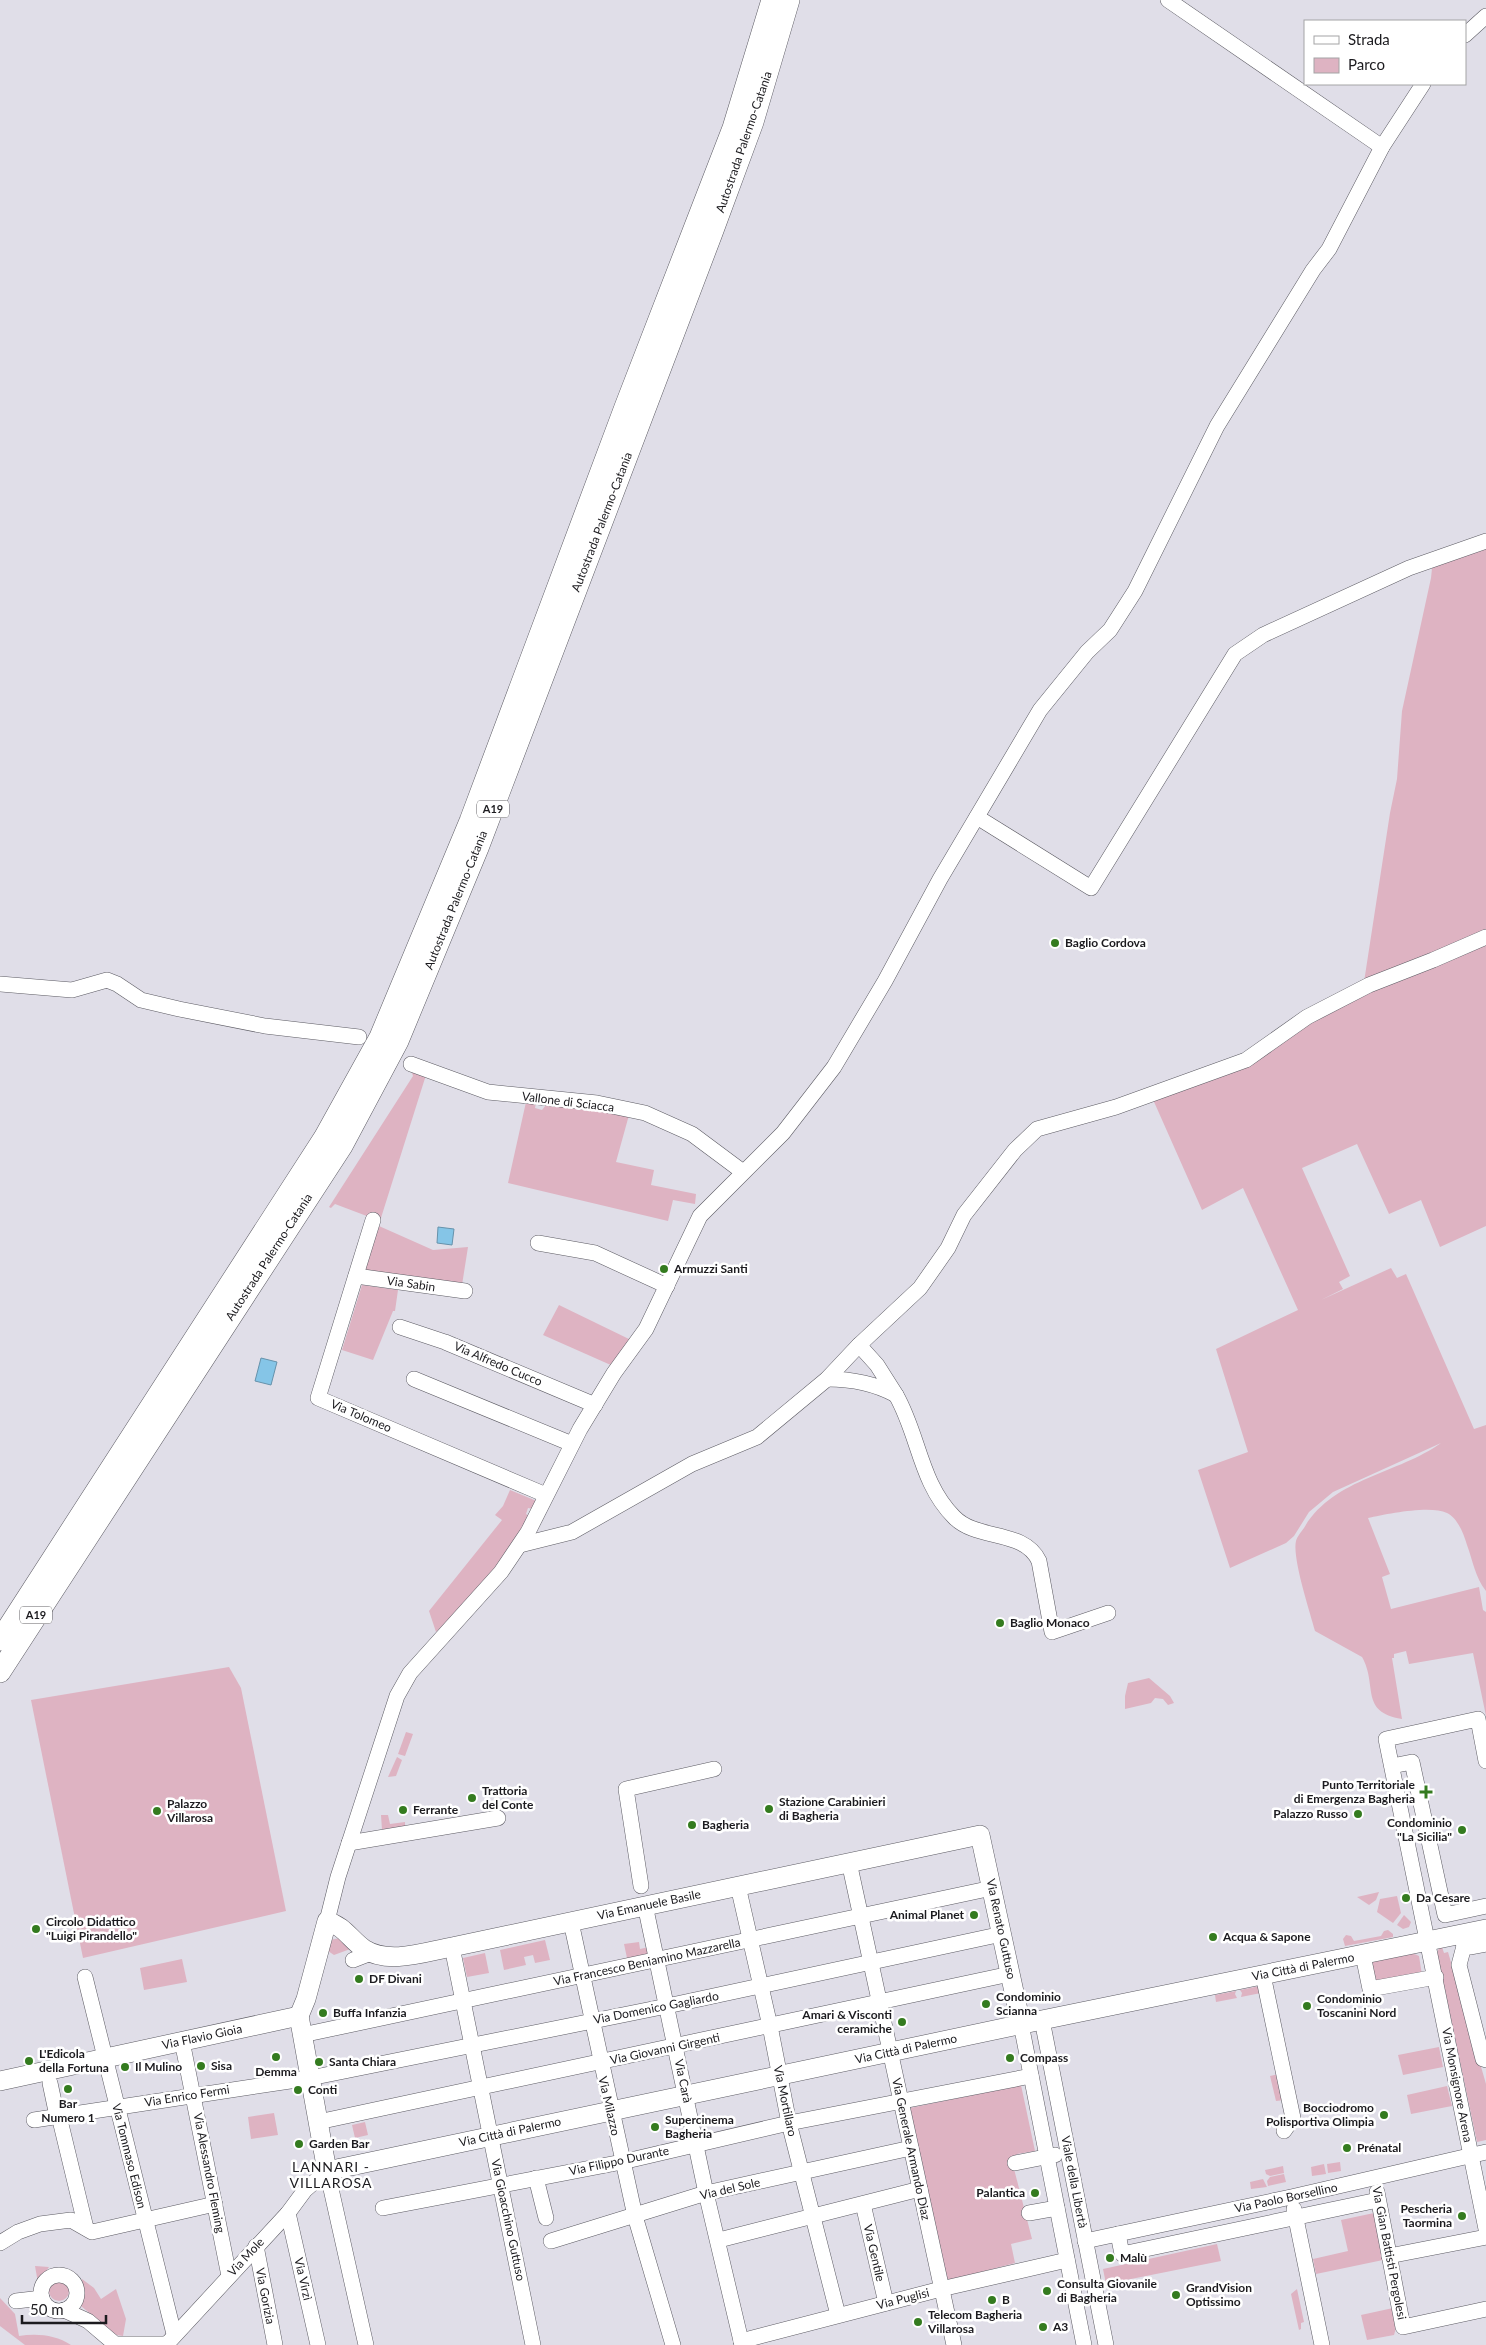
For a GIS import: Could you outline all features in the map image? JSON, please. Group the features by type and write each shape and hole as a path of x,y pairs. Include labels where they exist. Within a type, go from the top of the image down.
{"highway":[{"name":"Autostrada Palermo-Catania","path":"0,1640 324,1138 380,1037 470,821 625,407 733,128 772,0"},
{"name":"Autostrada Palermo-Catania","path":"0,1672 342,1146 398,1041 478,848 754,122 780,37 789,0"}],"main road":[{"name":"Via Emanuele Basile","path":"327,1921 343,1929 362,1948 382,1956 395,1956 452,1947 980,1834"},
{"name":"Via Renato Guttuso","path":"980,1834 1021,2024"},
{"path":"327,1921 306,1999 299,2016 327,2171"},
{"name":"Via Città di Palermo","path":"327,2171 1021,2024 1428,1941 1463,1940 1486,1929"},
{"name":"Via Flavio Gioia","path":"0,2081 299,2016"}],"street":[{"path":"1168,0 1382,147"},
{"path":"1466,34 1486,16"},
{"path":"327,1921 349,1843 397,1696 410,1673 501,1572 520,1545 572,1444 614,1373 646,1330 668,1286 684,1246 700,1216 783,1133 834,1067 885,981 940,879 1040,710 1087,652 1110,630 1135,591 1218,426 1313,270 1329,248 1363,180 1422,85"},
{"path":"976,817 1090,888 1235,654 1263,635 1409,568 1486,541"},
{"path":"520,1545 572,1532 692,1464 757,1437 828,1379 859,1345 920,1288 948,1248 964,1215 1015,1150 1037,1130 1116,1107 1246,1060 1307,1017 1369,985 1486,937"},
{"path":"0,984 72,990 107,980 117,984 141,1000 265,1026 359,1037"},
{"name":"Vallone di Sciacca","path":"411,1064 488,1092 597,1103 645,1113 692,1134 743,1172"},
{"name":"Via Tolomeo","path":"374,1220 318,1398 546,1495"},
{"path":"538,1243 595,1253 668,1286"},
{"name":"Via Sabin","path":"356,1276 465,1291"},
{"name":"Via Alfredo Cucco","path":"400,1327 445,1342 595,1405"},
{"path":"859,1345 877,1365 906,1412 929,1481 943,1506 956,1520 974,1528 1026,1544 1035,1552 1039,1561 1052,1632 1108,1613"},
{"path":"870,1384 876,1382 880,1376 877,1365"},
{"path":"414,1379 572,1444"},
{"path":"828,1379 845,1379 878,1385 896,1395"},
{"name":"Via Monsignore Arena","path":"1486,1761 1478,1719 1386,1739 1436,1978 1479,2154 1486,2229"},
{"path":"1392,1766 1412,1762 1445,1915 1486,1906"},
{"path":"642,1886 626,1789 714,1770"},
{"path":"1399,1799 1419,1795"},
{"path":"349,1843 498,1818"},
{"name":"Via Generale Armando Diaz","path":"849,1862 954,2345"},
{"path":"1417,1886 1438,1881"},
{"name":"Via Mortillaro","path":"738,1886 770,2026 789,2123 838,2315"},
{"name":"Via Francesco Beniamino Mazzarella","path":"302,2035 992,1888"},
{"name":"Via Carà","path":"645,1905 687,2095 706,2193 719,2240 742,2343"},
{"name":"Via Milazzo","path":"571,1922 600,2063 635,2216 673,2345"},
{"name":"Via Domenico Gagliardo","path":"310,2078 667,2006 1002,1934"},
{"path":"1463,1940 1471,1947 1486,1944"},
{"path":"1463,1940 1459,1965 1483,2059 1486,2060"},
{"name":"Via Gioacchino Guttuso","path":"452,1947 533,2345"},
{"path":"353,1960 371,1952"},
{"path":"1363,1955 1370,1989 1436,1978"},
{"name":"Via Giovanni Girgenti","path":"318,2122 676,2047 1010,1974"},
{"path":"1263,1975 1293,2118 1284,2131"},
{"name":"Via Tommaso Edison","path":"85,1977 146,2220 173,2340"},
{"name":"Viale della Libertà","path":"1042,2020 1106,2345"},
{"name":"Viale della Libertà","path":"1021,2024 1084,2345"},
{"name":"Via Alessandro Fleming","path":"182,2041 229,2276"},
{"name":"Via Filippo Durante","path":"383,2208 622,2162 789,2123 1031,2076"},
{"name":"Via Enrico Fermi","path":"34,2120 193,2094 310,2078"},
{"path":"50,2084 89,2230"},
{"name":"Via del Sole","path":"551,2241 706,2193 911,2148"},
{"path":"1015,2163 1068,2152"},
{"name":"Via Paolo Borsellino","path":"1085,2241 1479,2154"},
{"path":"327,2171 366,2345"},
{"name":"Via Mole","path":"173,2340 256,2246 288,2213 306,2190 327,2171"},
{"path":"536,2178 546,2218"},
{"name":"Via Gian Battisti Pergolesi","path":"1374,2178 1403,2328 1486,2309"},
{"path":"719,2240 920,2189"},
{"path":"1291,2197 1322,2345"},
{"path":"1118,2234 1122,2254 1378,2200"},
{"path":"0,2243 18,2232 40,2224 71,2220 89,2230 146,2220 215,2204"},
{"name":"Via Gentile","path":"863,2204 886,2303"},
{"path":"1029,2213 1057,2208"},
{"name":"Via Virzì","path":"288,2213 318,2345"},
{"path":"1389,2256 1486,2237"},
{"name":"Via Gorizia","path":"256,2246 275,2345"},
{"name":"Via Puglisi","path":"742,2343 838,2315 1067,2260"},
{"path":"64,2310 74,2303 76,2297 75,2285 66,2276 60,2275 49,2278 42,2286 44,2303 53,2310 64,2310 88,2321 115,2345 173,2340"},
{"path":"1074,2298 1096,2293"},
{"path":"16,2301 42,2298"}],"green space":[{"path":"1486,541 1486,1226 1440,1247 1421,1200 1389,1214 1357,1144 1302,1168 1350,1276 1339,1282 1343,1289 1321,1300 1391,1268 1397,1278 1406,1274 1474,1429 1486,1425 1486,1591 1477,1575 1462,1532 1451,1515 1440,1511 1420,1510 1368,1518 1390,1574 1382,1577 1391,1609 1479,1587 1483,1610 1486,1612 1486,1716 1473,1653 1409,1664 1406,1651 1394,1654 1394,1658 1392,1658 1402,1719 1380,1710 1375,1704 1367,1667 1362,1657 1315,1631 1299,1572 1295,1549 1296,1541 1316,1511 1332,1498 1367,1478 1424,1454 1441,1443 1333,1492 1309,1512 1294,1536 1286,1543 1230,1568 1198,1470 1248,1452 1216,1349 1298,1310 1243,1188 1202,1210 1151,1095 1246,1060 1364,982 1397,779 1402,711 1431,578 1433,559"},
{"path":"411,1070 426,1075 380,1221 335,1204 331,1208 329,1207 413,1076"},
{"path":"526,1102 536,1103 535,1108 542,1110 546,1105 576,1106 629,1115 616,1162 654,1170 651,1185 696,1194 695,1204 673,1200 668,1221 508,1183"},
{"path":"379,1226 433,1250 468,1247 462,1285 364,1271"},
{"path":"362,1285 398,1290 395,1311 393,1311 373,1360 342,1350"},
{"path":"559,1305 631,1340 613,1366 543,1335"},
{"path":"510,1490 539,1502 533,1509 528,1508 526,1514 529,1516 501,1563 462,1607 436,1632 429,1611 502,1520 495,1515 503,1506"},
{"path":"229,1667 241,1688 286,1911 83,1958 31,1700"},
{"path":"1149,1678 1170,1696 1174,1703 1168,1705 1163,1699 1155,1698 1151,1703 1125,1709 1128,1683"},
{"path":"406,1732 413,1734 405,1756 398,1754"},
{"path":"397,1757 402,1760 396,1776 388,1777"},
{"path":"381,1815 388,1815 390,1824 405,1822 405,1826 382,1830"},
{"path":"1379,1892 1376,1900 1369,1905 1357,1897"},
{"path":"1397,1896 1401,1913 1393,1923 1377,1912 1380,1899"},
{"path":"1404,1915 1411,1922 1409,1927 1403,1929 1397,1925"},
{"path":"1388,1930 1393,1934 1393,1937 1345,1946 1343,1939 1346,1935 1351,1936 1354,1941 1381,1936 1384,1931"},
{"path":"340,1938 353,1948 334,1955 328,1951 330,1940"},
{"path":"545,1940 550,1960 535,1963 533,1955 524,1957 526,1965 504,1970 500,1950"},
{"path":"639,1942 640,1949 649,1947 650,1954 627,1958 624,1944"},
{"path":"1442,1947 1444,1953 1448,1952 1486,2084 1486,2140 1477,2142 1437,1953 1439,1948"},
{"path":"485,1953 489,1973 467,1977 463,1958"},
{"path":"1412,1953 1419,1956 1422,1975 1372,1984 1368,1961"},
{"path":"182,1959 187,1982 144,1990 140,1968"},
{"path":"1260,1986 1261,1993 1241,1997 1242,1993 1240,1990"},
{"path":"1236,1991 1237,1998 1216,2002 1215,1995"},
{"path":"1439,2047 1443,2067 1403,2075 1398,2055"},
{"path":"1279,2074 1285,2100 1276,2101 1270,2076"},
{"path":"1021,2085 1035,2151 1017,2154 1012,2161 1032,2239 1011,2244 1015,2263 947,2281 910,2108"},
{"path":"1447,2086 1452,2106 1411,2114 1407,2095"},
{"path":"274,2113 278,2135 251,2139 248,2117"},
{"path":"365,2122 368,2135 355,2138 352,2125"},
{"path":"1340,2162 1341,2171 1328,2173 1327,2164"},
{"path":"1324,2164 1326,2174 1312,2176 1311,2167"},
{"path":"1283,2166 1284,2173 1270,2176 1266,2174 1265,2170"},
{"path":"1284,2174 1286,2182 1268,2186 1267,2181 1270,2177"},
{"path":"1263,2179 1267,2187 1251,2189 1250,2182"},
{"path":"1374,2213 1383,2260 1316,2274 1313,2259 1348,2251 1341,2220"},
{"path":"1217,2244 1221,2261 1106,2284 1103,2269"},
{"path":"35,2266 49,2267 38,2283"},
{"path":"82,2279 94,2288 101,2299 116,2289 126,2319 123,2336 116,2335 81,2306 83,2293"},
{"path":"55,2281 63,2281 69,2287 69,2295 63,2301 55,2301 49,2295 49,2287"},
{"path":"1297,2289 1304,2322 1301,2323 1301,2329 1299,2330 1291,2294"},
{"path":"0,2298 15,2314 19,2336 46,2336 59,2339 71,2345 25,2345 0,2326"},
{"path":"1393,2308 1396,2328 1394,2335 1367,2340 1361,2315"}],"water":[{"path":"438,1227 454,1229 452,1245 437,1243"},
{"path":"261,1358 277,1362 271,1385 255,1381"}],"place":[{"name":"Baglio Cordova","path":"1055,943"},
{"name":"Armuzzi Santi","path":"664,1269"},
{"name":"Baglio Monaco","path":"1000,1623"},
{"name":"Punto Territoriale di Emergenza Bagheria","path":"1426,1792"},
{"name":"Trattoria del Conte","path":"472,1798"},
{"name":"Stazione Carabinieri di Bagheria","path":"769,1809"},
{"name":"Ferrante","path":"403,1810"},
{"name":"Palazzo Villarosa","path":"157,1811"},
{"name":"Palazzo Russo","path":"1358,1814"},
{"name":"Bagheria","path":"692,1825"},
{"name":"Condominio \"La Sicilia\"","path":"1462,1830"},
{"name":"Da Cesare","path":"1406,1898"},
{"name":"Animal Planet","path":"974,1915"},
{"name":"Circolo Didattico \"Luigi Pirandello\"","path":"36,1929"},
{"name":"Acqua & Sapone","path":"1213,1937"},
{"name":"DF Divani","path":"359,1979"},
{"name":"Condominio Scianna","path":"986,2004"},
{"name":"Condominio Toscanini Nord","path":"1307,2006"},
{"name":"Buffa Infanzia","path":"323,2013"},
{"name":"Amari & Visconti ceramiche","path":"902,2022"},
{"name":"Demma","path":"276,2057"},
{"name":"Compass","path":"1010,2058"},
{"name":"L'Edicola della Fortuna","path":"29,2061"},
{"name":"Santa Chiara","path":"319,2062"},
{"name":"Sisa","path":"201,2066"},
{"name":"Il Mulino","path":"125,2067"},
{"name":"Bar Numero 1","path":"68,2089"},
{"name":"Conti","path":"298,2090"},
{"name":"Bocciodromo Polisportiva Olimpia","path":"1384,2115"},
{"name":"Supercinema Bagheria","path":"655,2127"},
{"name":"Garden Bar","path":"299,2144"},
{"name":"Prénatal","path":"1347,2148"},
{"name":"Palantica","path":"1035,2193"},
{"name":"Pescheria Taormina","path":"1462,2216"},
{"name":"Malù","path":"1110,2258"},
{"name":"Consulta Giovanile di Bagheria","path":"1047,2291"},
{"name":"GrandVision Optissimo","path":"1176,2295"},
{"name":"B","path":"992,2300"},
{"name":"Telecom Bagheria Villarosa","path":"918,2322"},
{"name":"A3","path":"1043,2327"}],"district":[{"name":"LANNARI - VILLAROSA","path":"331,2176"}]}
